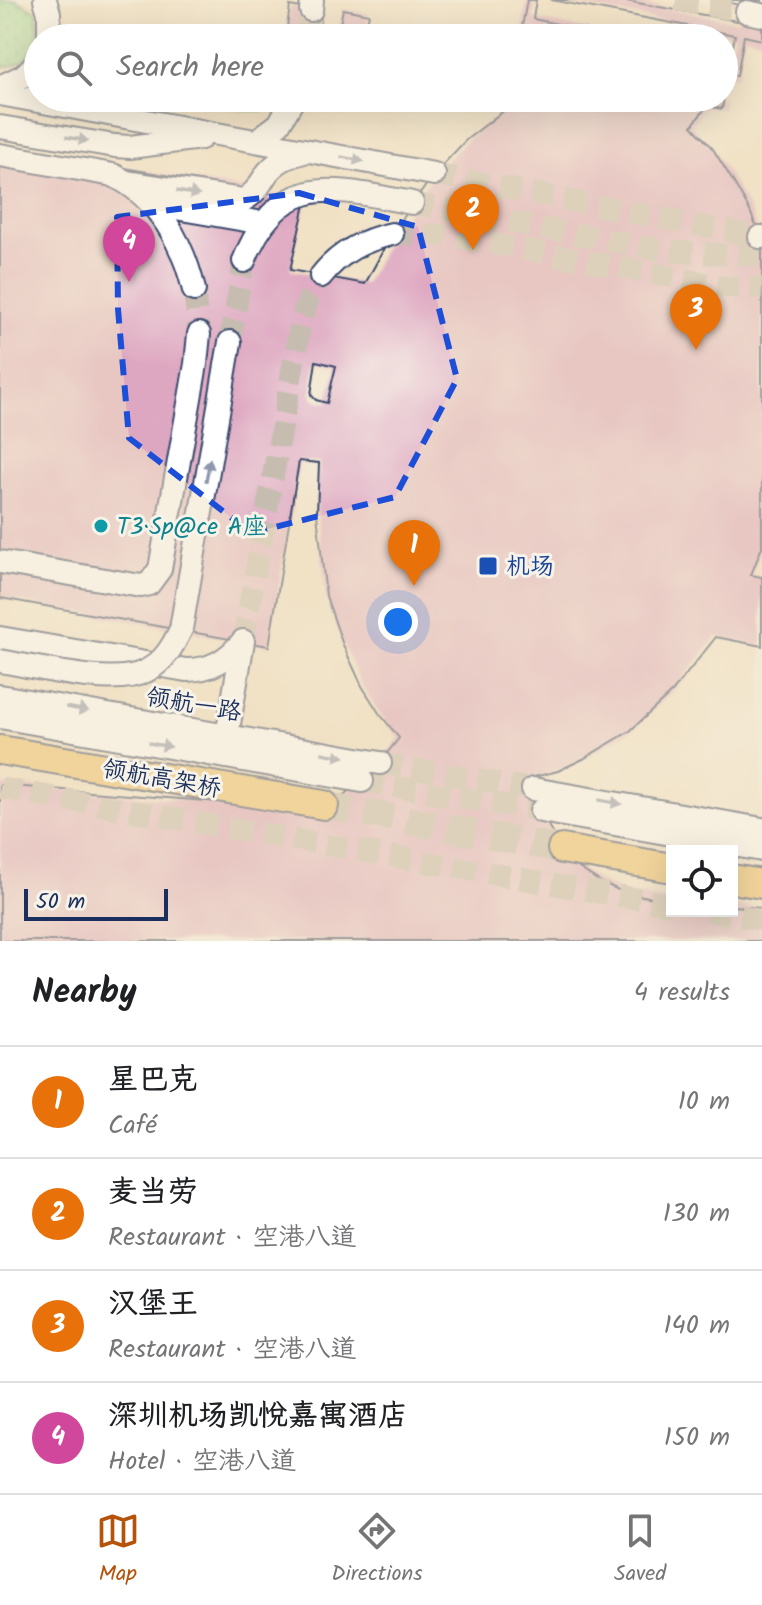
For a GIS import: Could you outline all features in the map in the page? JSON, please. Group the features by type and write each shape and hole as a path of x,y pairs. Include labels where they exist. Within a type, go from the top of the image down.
{"main road":[{"name":"领航高架桥","path":"0,750 324,805"},
{"path":"562,849 666,867"},
{"path":"738,880 762,884"}],"street":[{"path":"45,0 50,24"},
{"path":"0,87 24,75"},
{"path":"0,94 24,98"},
{"path":"98,112 434,174"},
{"path":"256,141 279,124 286,112"},
{"path":"3,127 130,147 224,135"},
{"path":"127,182 243,200 253,194 275,164 309,151"},
{"path":"0,155 113,175 127,182 152,204 178,242 194,290"},
{"path":"244,261 263,223 293,198 330,190 412,203"},
{"path":"152,204 263,223"},
{"path":"321,276 352,248 392,234"},
{"path":"0,562 141,586 149,584 156,577 160,569 199,334"},
{"path":"0,661 100,677 132,677 160,662 172,649 181,629 230,342"},
{"path":"0,638 186,670 212,666 224,660 243,641 227,736"},
{"name":"领航一路","path":"0,696 380,763"},
{"path":"0,717 362,781"},
{"path":"533,789 762,829"},
{"path":"541,811 762,850"}],"highlighted area":[{"path":"299,193 418,227 457,379 395,497 251,533 129,438 118,309 117,217"}],"green space":[{"path":"0,0 16,0 36,11 38,24 24,24 24,59 11,66 0,66"}],"building":[{"path":"527,0 536,0 533,19 558,24 523,24"},
{"path":"551,0 621,0 737,21 739,5 719,0 762,0 762,40 744,36 738,70 738,24 677,24"},
{"path":"290,6 322,12 320,24 287,24"},
{"path":"343,9 369,14 367,24 340,24"},
{"path":"502,112 702,112 692,126 713,149 734,183 750,211 762,242 762,547 751,575 762,577 762,646 716,637 672,692 630,731 558,771 530,778 551,831 579,868 625,893 666,900 666,917 738,917 738,906 762,908 762,941 0,941 0,785 232,803 324,805 345,794 372,772 399,738 362,686 343,645 326,596 317,514 319,463 299,461 269,646 0,598 0,146 306,200 290,270 365,284 392,234 434,174 466,140","holes":["316,361 336,366 327,403 311,395"]}],"tunnel":[{"path":"676,0 747,12"},
{"path":"308,24 311,10"},
{"path":"434,174 760,237"},
{"path":"412,203 665,251 762,256"},
{"path":"392,234 446,235 727,287 762,288"},
{"path":"230,342 244,261"},
{"path":"243,641 301,322 321,276"},
{"path":"194,290 199,334"},
{"path":"380,763 533,789"},
{"path":"362,781 541,811"},
{"path":"0,788 666,904"},
{"path":"324,805 562,849"},
{"path":"738,916 762,920"}],"place":[{"name":"麦当劳","path":"473,250"},
{"name":"深圳机场凯悦嘉寓酒店","path":"129,282"},
{"name":"汉堡王","path":"696,350"},
{"name":"T3·Sp@ce A座","path":"101,526"},
{"name":"机场","path":"488,566"},
{"name":"星巴克","path":"414,586"}]}
